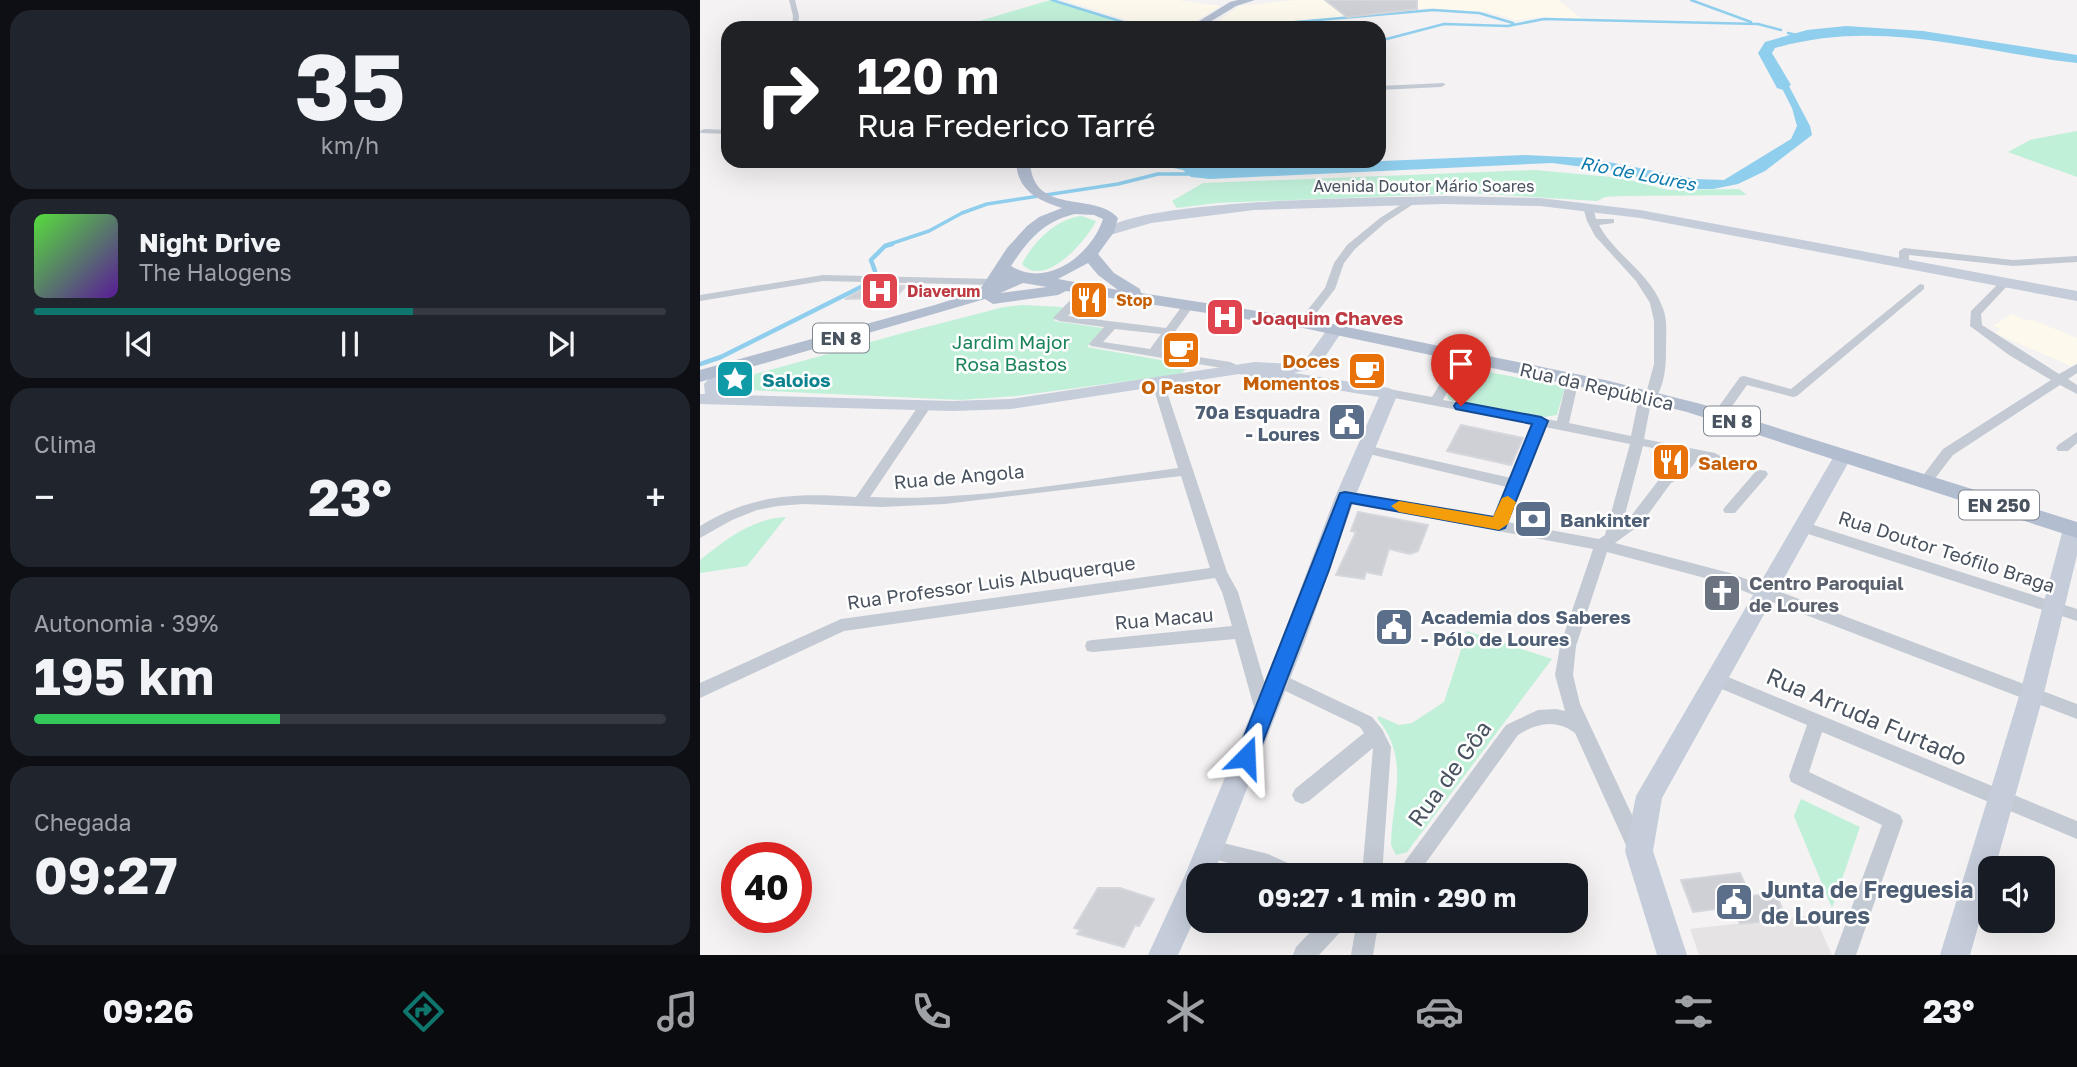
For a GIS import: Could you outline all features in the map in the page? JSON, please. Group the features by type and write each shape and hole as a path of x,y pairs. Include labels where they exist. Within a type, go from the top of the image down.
{"main road":[{"path":"1203,21 1234,2 1251,0"},
{"path":"989,288 1065,272 1090,253 1110,231 1111,218 1105,213 1044,199 1031,187 1022,173 1022,168"},
{"path":"1044,199 1045,220"},
{"path":"989,288 1022,239 1055,214 1082,209"},
{"name":"Rua da República","path":"1090,253 1095,264 1112,280 1146,298"},
{"name":"Rua da República","path":"1004,265 1010,274 1080,289 1303,323 1573,379 1718,416 2075,529"},
{"name":"EN 8","path":"700,376 941,309 989,288"},
{"path":"941,309 1021,294 1080,289"}],"street":[{"path":"792,0 796,21"},
{"path":"1386,88 1441,85"},
{"path":"704,131 721,132"},
{"path":"1303,323 1330,289 1339,263 1351,247 1377,225 1413,201"},
{"name":"Avenida Doutor Mário Soares","path":"1110,231 1149,219 1254,206 1511,201 1904,263 2077,296"},
{"name":"Avenida Doutor Mário Soares","path":"1105,213 1149,219"},
{"path":"1591,215 1611,221"},
{"path":"1591,215 1614,253 1651,294 1658,309 1660,358 1656,389 1647,398 1637,442 1607,541 1567,646 1564,675 1571,704 1639,851 1672,955"},
{"path":"1904,263 1904,251 2013,263 2077,259"},
{"path":"700,298 823,278 941,279 987,273 1004,265"},
{"path":"941,279 989,288"},
{"path":"2010,284 1975,313 1976,326 2058,381 2077,390"},
{"path":"1718,416 1744,380 1793,393 1920,287"},
{"path":"1080,289 1059,318 1169,332"},
{"path":"1153,354 1189,304"},
{"path":"1112,325 1095,344 1436,401 1715,457"},
{"path":"700,399 926,405 1011,404 1255,367 1290,369 1312,363 1335,330"},
{"path":"1436,401 1462,356"},
{"path":"1312,363 1314,376 1322,382"},
{"path":"727,399 712,391 713,384 722,375 741,366"},
{"path":"1925,482 1948,452 2077,368"},
{"path":"1562,426 1573,379"},
{"path":"1158,383 1219,572 1230,592 1264,711"},
{"path":"700,390 705,396 727,399"},
{"path":"1205,863 1345,497 1389,393"},
{"path":"861,500 926,405"},
{"path":"1499,524 1541,421"},
{"path":"2063,448 2077,436"},
{"path":"1365,449 1515,484"},
{"path":"1607,541 1636,520 1667,480 1679,473 1696,453"},
{"path":"1639,851 1649,796 1767,594 1843,456"},
{"name":"Rua de Angola","path":"700,533 734,514 782,499 806,497 908,502 1186,471"},
{"path":"1730,510 1761,474"},
{"path":"1345,497 1607,541 1731,580 2077,712"},
{"name":"Rua Doutor Teófilo Braga","path":"1804,527 2077,615"},
{"name":"EN 250","path":"1955,955 2032,693 2052,607 2075,529"},
{"name":"Rua Professor Luis Albuquerque","path":"700,691 841,625 1219,572"},
{"name":"Rua Macau","path":"1093,646 1240,632"},
{"path":"1277,679 1366,722 1376,734 1382,747 1373,863"},
{"name":"Rua Arruda Furtado","path":"1716,679 2077,831"},
{"name":"Rua de Gôa","path":"1414,863 1512,730 1528,719 1546,715 1564,718 1583,729"},
{"path":"1817,721 1798,776 1893,821 1844,955"},
{"path":"1302,795 1376,734"},
{"path":"1211,849 1264,863"},
{"path":"1163,955 1186,904"},
{"path":"1304,955 1325,933"},
{"path":"1362,955 1366,933"}],"shaded area":[{"path":"1177,0 1221,6 1196,21 1131,21 1067,1"},
{"path":"1296,0 1558,0 1582,19 1541,17 1516,20 1488,12 1428,8 1293,21 1219,21 1239,6"},
{"path":"2011,314 2077,338 2077,363 2071,366 1995,333 2000,329 1993,326"},
{"path":"1814,915 1832,955 1699,955 1690,929"}],"green space":[{"path":"1050,0 1119,21 980,21"},
{"path":"2077,131 2077,177 2008,152 2030,140"},
{"path":"1535,170 1622,178 1668,190 1739,189 1747,195 1622,196 1605,197 1597,201 1468,193 1217,203 1177,208 1172,201 1203,183"},
{"path":"1082,216 1096,221 1083,240 1064,259 1042,271 1031,270 1022,264 1032,247 1047,232 1064,221"},
{"name":"Jardim Major Rosa Bastos","path":"1004,307 1063,307 1054,321 1103,328 1087,347 1189,365 1181,374 1016,396 961,400 746,390 731,383 903,333"},
{"path":"1463,367 1565,387 1557,415 1545,417 1449,400 1447,395"},
{"path":"786,517 747,566 700,573 700,560 729,538 762,521"},
{"path":"1467,631 1552,659 1407,852 1396,855 1391,845 1397,764 1394,749 1377,718 1379,716 1399,725 1412,723 1444,702"},
{"path":"1801,799 1860,827 1832,908 1794,816"}],"water":[{"path":"1763,51 1771,52 1810,126 1812,135 1765,171 1738,184 1713,189 1683,189 1615,171 1552,163 1210,179 1191,177 1183,170 1173,168 1386,168 1386,161 1525,155 1588,158 1695,179 1724,180 1791,139 1797,126 1792,108"}],"building":[{"path":"1325,0 1417,0 1417,9 1347,17"},
{"name":"Diaverum","path":"870,285 906,286 895,298 845,299"},
{"path":"1461,425 1523,438 1511,465 1447,451"},
{"path":"1358,512 1428,525 1418,551 1410,554 1389,549 1381,575 1366,572 1364,579 1336,575 1356,532 1351,531"},
{"name":"Junta de Freguesia de Loures","path":"1740,873 1750,896 1776,893 1786,919 1740,924 1733,907 1693,912 1681,880"},
{"path":"1098,888 1120,888 1154,899 1139,926 1135,925 1124,947 1077,934 1081,930 1074,928"}],"waterway":[{"path":"1052,0 1120,21"},
{"path":"1691,0 1751,22"},
{"path":"1308,21 1433,10 1479,13 1513,23"},
{"path":"1386,39 1444,24 1508,26 1544,19 1758,24 1781,30"},
{"name":"Rio de Loures","path":"1783,85 1765,53 1770,45 1807,34 1846,30 1923,35 2077,59"},
{"name":"Rio de Loures","path":"1788,33 1797,35"},
{"path":"887,245 929,231 962,213 987,204 1118,184 1158,174 1193,174"},
{"path":"875,271 871,260 885,246 892,244"},
{"path":"700,364 721,357 873,281"}],"slow traffic":[{"path":"1399,506 1499,524 1508,502"}],"place":[{"name":"Diaverum","path":"880,291"},
{"name":"Stop","path":"1089,300"},
{"name":"Joaquim Chaves","path":"1225,317"},
{"name":"O Pastor","path":"1181,350"},
{"name":"Doces Momentos","path":"1367,371"},
{"name":"Saloios","path":"735,379"},
{"name":"70ª Esquadra - Loures","path":"1347,422"},
{"name":"Salero","path":"1671,462"},
{"name":"Bankinter","path":"1533,519"},
{"name":"Centro Paroquial de Loures","path":"1722,593"},
{"name":"Academia dos Saberes - Pólo de Loures","path":"1394,627"},
{"name":"Junta de Freguesia de Loures","path":"1734,902"}],"route":[{"path":"1246,757 1293,641 1345,497 1499,524 1541,421 1461,406"}]}
